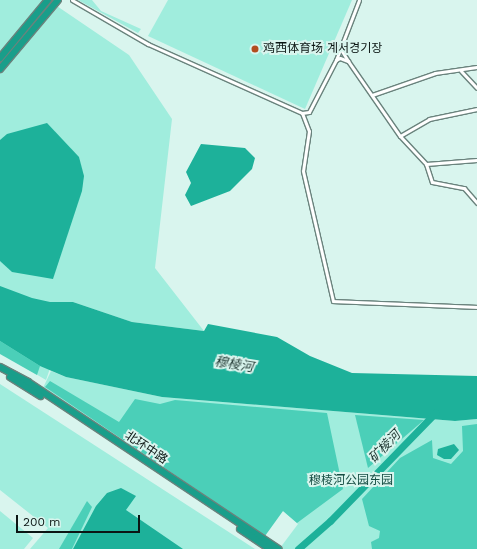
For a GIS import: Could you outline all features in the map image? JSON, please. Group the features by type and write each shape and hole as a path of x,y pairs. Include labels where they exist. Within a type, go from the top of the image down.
{"highway":[{"path":"0,69 4,57 48,0"},
{"path":"4,57 58,0"},
{"name":"北环中路","path":"0,367 28,382 278,549"},
{"name":"北环中路","path":"0,371 270,549"}],"street":[{"path":"72,0 148,44 302,113 309,112 336,60 359,0"},
{"path":"340,48 400,136 426,164 432,182 464,188 477,203"},
{"path":"336,60 340,58 348,60"},
{"path":"372,95 434,73 461,71 477,67"},
{"path":"461,71 477,88"},
{"path":"400,136 429,119 477,109"},
{"path":"302,113 309,131 303,171 333,301 477,307"},
{"path":"426,164 477,160"}],"green space":[{"path":"0,0 48,0 129,55 172,119 155,268 204,331 132,322 73,302 46,380 0,353"},
{"path":"78,0 92,0 101,11 141,29 138,33"},
{"name":"鸡西体育场 계서경기장","path":"168,0 352,0 305,109 148,36"},
{"name":"穆棱河公园东园","path":"51,371 66,377 162,397 455,421 477,419 477,549 282,549 280,548 298,524 282,510 262,536 43,388"},
{"path":"0,384 255,549 30,549 48,528 0,490"},
{"path":"0,511 33,538 24,549 0,549"}],"shaded area":[{"path":"0,341 40,366 37,375 0,354"},
{"path":"50,381 119,422 135,399 160,404 175,400 327,413 343,489 297,523 283,511 265,536 45,387"},
{"path":"355,415 424,420 368,468"},
{"path":"477,424 477,549 372,549 371,542 379,538 380,531 369,526 362,499 400,458 432,440 433,458 451,464 463,451 462,426"},
{"path":"87,501 92,507 72,549 59,549"}],"water":[{"path":"47,123 79,157 84,176 82,191 53,279 12,272 0,261 0,140 7,134"},
{"path":"201,144 245,148 255,158 252,169 230,191 191,206 185,195 191,183 186,172"},
{"name":"穆棱河","path":"0,286 32,298 50,302 73,302 132,322 204,331 208,324 277,337 310,356 352,373 477,376 477,419 455,421 162,397 66,377 40,366 0,341"},
{"path":"454,444 459,450 451,459 444,459 437,455 438,449"},
{"path":"121,488 136,496 126,510 183,549 73,549 96,506 107,493"}],"waterway":[{"name":"矿棱河","path":"298,549 330,521 435,413"}],"place":[{"name":"鸡西体育场 계서경기장","path":"255,49"}]}
